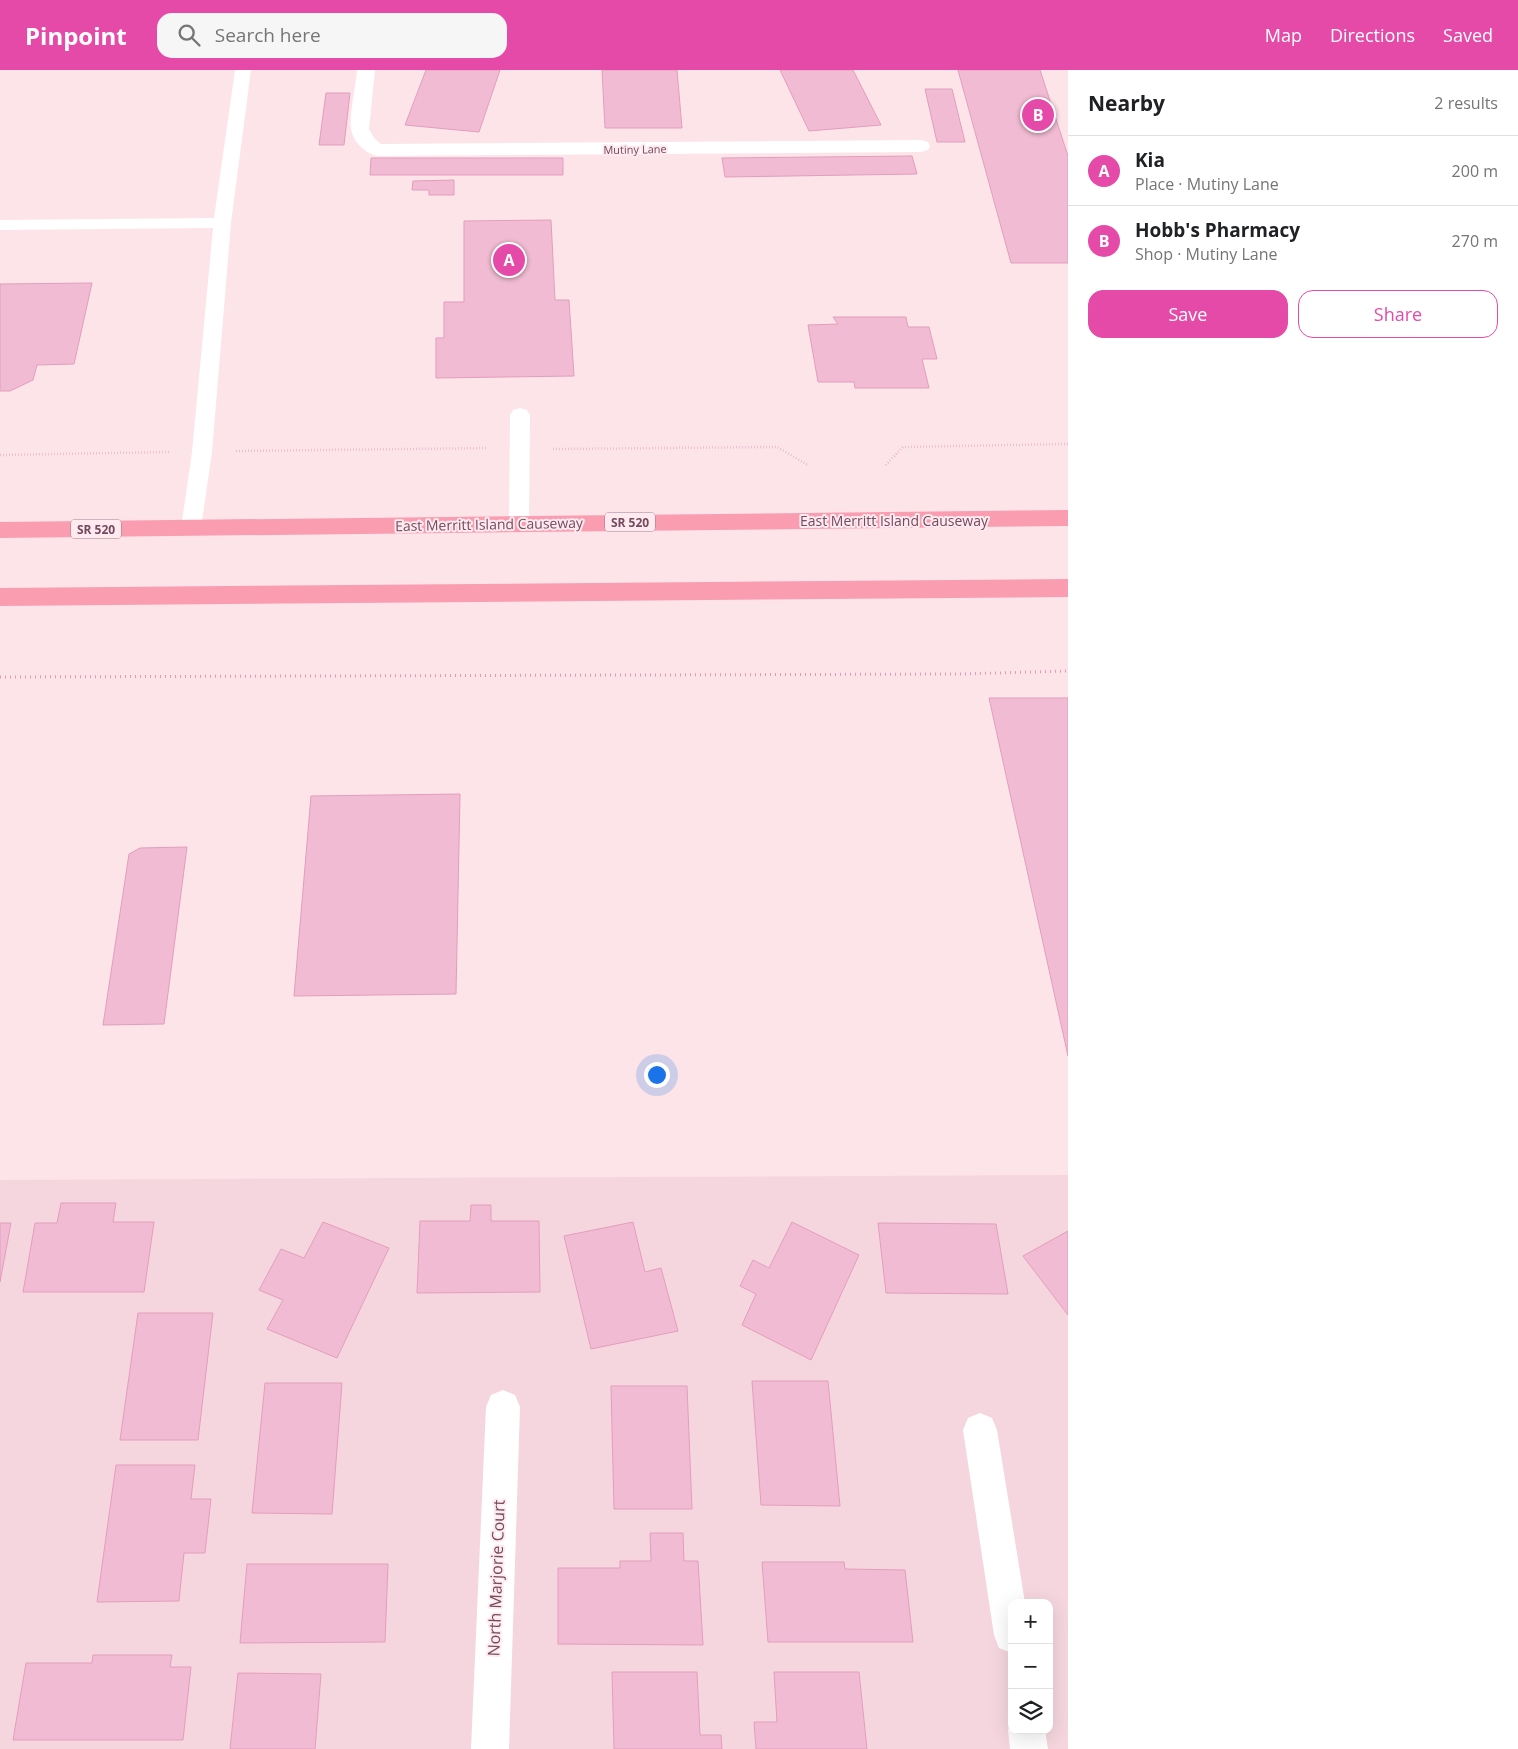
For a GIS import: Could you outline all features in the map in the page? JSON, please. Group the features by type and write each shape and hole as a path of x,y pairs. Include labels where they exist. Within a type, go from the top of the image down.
{"main road":[{"name":"East Merritt Island Causeway","path":"0,530 1068,518"},
{"path":"0,597 349,596 561,591 1068,588"}],"street":[{"name":"Mutiny Lane","path":"366,70 360,129 364,139 377,150 921,146"},
{"name":"North Marjorie Court","path":"490,1749 503,1407"},
{"path":"980,1430 1008,1609"},
{"path":"1027,1734 1029,1749"}],"lane":[{"path":"191,528 202,452 222,223 243,70"},
{"path":"0,225 222,223"},
{"path":"519,523 520,415"}],"path":[{"path":"886,466 903,447 1068,444"},
{"path":"0,455 777,447 808,465"},
{"path":"0,677 961,674 1068,671"}],"shaded area":[{"path":"1068,1175 1068,1749 0,1749 0,1180"}],"building":[{"path":"426,70 500,70 479,132 405,125"},
{"path":"602,70 677,70 682,128 605,128"},
{"path":"780,70 853,70 881,125 809,131"},
{"path":"958,70 1040,70 1068,156 1068,263 1011,263"},
{"path":"925,89 952,89 965,142 937,142"},
{"path":"326,93 350,93 344,145 319,145"},
{"path":"912,156 917,174 725,177 722,158"},
{"path":"371,158 563,158 563,175 370,175"},
{"path":"454,180 454,195 429,195 429,190 412,190 413,181"},
{"path":"551,220 555,300 569,300 574,376 436,378 436,338 444,338 444,302 464,302 464,221"},
{"path":"92,283 74,364 37,365 33,380 10,391 0,391 0,284"},
{"path":"833,317 906,317 908,327 929,327 937,359 922,359 929,388 855,388 854,382 818,382 808,325 838,324"},
{"path":"989,698 1068,698 1068,1056"},
{"path":"460,794 456,994 294,996 311,796"},
{"path":"187,847 164,1024 103,1025 129,854 140,848"},
{"path":"61,1203 116,1203 113,1222 154,1222 144,1292 23,1292 35,1223 57,1223"},
{"path":"471,1205 491,1205 491,1221 539,1221 540,1292 417,1293 420,1221 470,1221"},
{"path":"323,1222 389,1248 337,1358 267,1329 283,1300 259,1290 281,1249 304,1258"},
{"path":"633,1222 645,1272 661,1268 678,1331 591,1349 564,1236"},
{"path":"792,1222 859,1255 811,1360 742,1325 756,1294 740,1286 753,1260 769,1268"},
{"path":"0,1223 11,1223 0,1282"},
{"path":"878,1223 996,1224 1008,1294 886,1293"},
{"path":"1068,1231 1068,1315 1023,1256"},
{"path":"138,1313 213,1313 198,1440 120,1440"},
{"path":"752,1381 828,1381 840,1506 761,1505"},
{"path":"265,1383 342,1383 332,1514 252,1513"},
{"path":"611,1386 687,1386 692,1509 614,1509"},
{"path":"116,1465 195,1465 191,1499 211,1499 205,1553 184,1553 179,1601 97,1602"},
{"path":"650,1533 683,1533 684,1561 698,1561 703,1645 558,1644 558,1568 620,1568 620,1561 651,1561"},
{"path":"762,1562 844,1562 845,1569 905,1570 913,1642 768,1642"},
{"path":"247,1564 388,1564 385,1642 240,1643"},
{"path":"93,1655 172,1655 170,1667 191,1667 183,1740 13,1740 26,1663 92,1663"},
{"path":"612,1672 697,1672 700,1735 721,1735 722,1749 614,1749"},
{"path":"774,1672 859,1672 867,1749 756,1749 754,1722 777,1722"},
{"path":"238,1673 321,1674 315,1749 230,1749"}],"place":[{"name":"Hobb's Pharmacy","path":"1038,115"},
{"name":"Kia","path":"509,260"}]}
